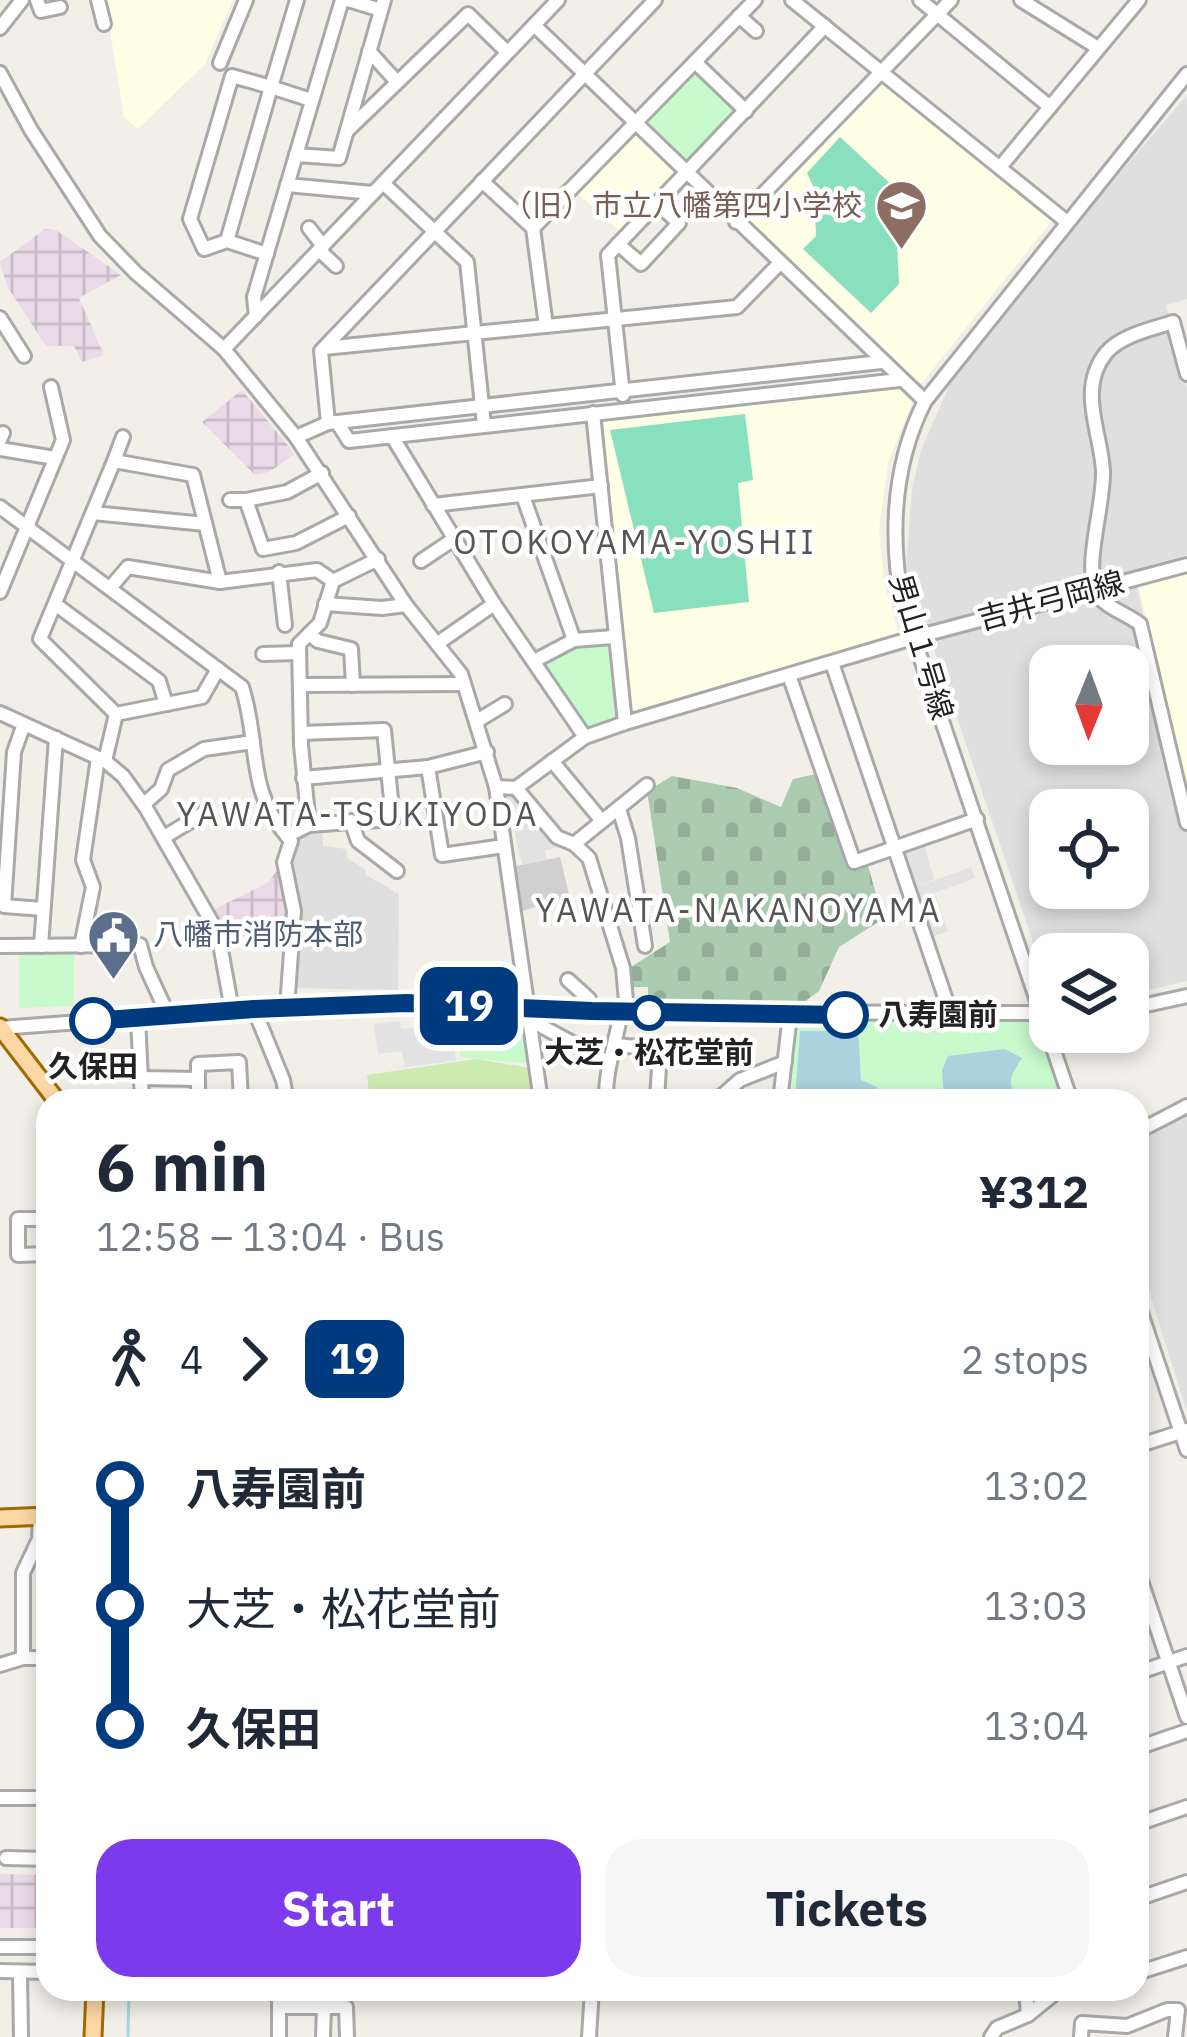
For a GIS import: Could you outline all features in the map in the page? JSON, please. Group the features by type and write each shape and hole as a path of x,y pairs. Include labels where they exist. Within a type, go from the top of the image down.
{"main road":[{"path":"0,1028 48,1089"},
{"path":"0,1518 36,1516"},
{"path":"93,2037 94,2001"}],"street":[{"path":"0,28 22,0"},
{"path":"37,0 41,11 60,7"},
{"path":"98,0 104,24"},
{"path":"220,63 245,0"},
{"path":"227,241 297,0"},
{"path":"256,316 254,297 311,100 345,0 383,5 339,158 296,155"},
{"path":"224,349 558,0"},
{"path":"656,0 324,348 332,422 350,441 899,380"},
{"path":"533,228 754,0"},
{"path":"792,0 1067,222"},
{"path":"920,0 1050,107"},
{"path":"736,222 951,0"},
{"path":"1021,0 1098,48"},
{"path":"1001,166 1139,0"},
{"path":"346,132 468,14 507,52"},
{"path":"739,16 756,32"},
{"path":"534,25 926,401"},
{"path":"624,408 608,255 825,26"},
{"path":"369,51 397,82"},
{"path":"696,63 746,111"},
{"path":"0,73 100,236 224,349 296,437 464,684 496,787 539,1089"},
{"name":"男山１号線","path":"1029,966 899,584 894,517 904,459 926,401 1187,74"},
{"path":"267,254 227,241 204,249 190,219 232,76 311,100"},
{"path":"482,181 533,228 546,326"},
{"path":"287,185 378,188 467,262 484,424"},
{"path":"618,244 641,264 667,237 679,223 657,203"},
{"path":"309,228 336,266"},
{"path":"324,348 737,307 779,264"},
{"path":"0,318 6,341 24,356"},
{"path":"1187,374 1174,322 1124,339 1108,351 1097,369 1091,410 1103,469 1101,517 1091,570 1095,590 1101,601 1140,624 1187,823"},
{"path":"296,437 332,422 881,362"},
{"path":"762,375 763,394"},
{"path":"0,592 63,440 51,387"},
{"path":"593,413 625,723"},
{"path":"385,417 390,437 494,604 585,737"},
{"path":"116,714 40,639 123,437"},
{"path":"0,449 55,458"},
{"path":"115,461 193,476 220,582"},
{"path":"230,500 287,493 322,473"},
{"path":"433,505 601,486"},
{"path":"523,496 574,640"},
{"path":"246,500 263,549 296,543 349,516"},
{"path":"0,507 242,687 260,795 291,841 284,862 294,911 287,1007"},
{"path":"93,513 205,524"},
{"path":"421,561 454,539"},
{"path":"309,825 299,644 320,623 333,580 378,559"},
{"name":"吉井弓岡線","path":"516,788 585,737 625,723 1187,565"},
{"path":"110,588 128,567 220,582 317,570 333,580"},
{"path":"279,572 285,625"},
{"path":"56,604 160,681 166,704"},
{"path":"325,604 406,605"},
{"path":"438,643 494,604"},
{"path":"309,634 351,650 353,686"},
{"path":"536,661 574,640 613,637"},
{"path":"263,654 299,653"},
{"path":"832,663 951,1015"},
{"path":"116,714 202,698 218,669"},
{"path":"789,675 854,862 976,819"},
{"path":"300,685 464,684"},
{"path":"477,721 505,704"},
{"path":"0,712 101,759 123,776 218,933 232,1010"},
{"path":"81,946 93,887 83,860 101,759 116,714"},
{"path":"24,724 14,752 4,906 43,909"},
{"path":"301,733 384,730 394,838"},
{"path":"40,946 56,738"},
{"path":"144,804 161,789 168,770 204,749 253,742"},
{"path":"303,778 428,767 488,752"},
{"path":"552,761 602,821"},
{"path":"428,767 442,855 504,846"},
{"path":"574,844 646,785"},
{"path":"496,787 516,788 557,837 590,858 623,968 624,1012 608,1062 607,1089"},
{"path":"619,809 645,946"},
{"path":"164,837 206,812"},
{"path":"287,836 309,825 393,819"},
{"path":"351,821 358,841 398,871"},
{"path":"0,946 140,945 168,1015"},
{"path":"568,980 589,999 592,1011"},
{"path":"1149,1004 1187,996"},
{"path":"0,1039 0,1028 232,1010 406,1003 528,1014 1029,1013"},
{"path":"254,1009 285,1089"},
{"path":"528,1014 608,1062"},
{"path":"782,1089 790,1015"},
{"path":"138,1018 141,1089"},
{"path":"616,1045 660,1049 658,1089"},
{"name":"男山１号線","path":"1057,1053 1068,1089"},
{"path":"198,1089 198,1064 239,1062 240,1089"},
{"path":"730,1089 785,1062"},
{"path":"141,1078 198,1079"},
{"path":"1149,1126 1187,1106"},
{"path":"36,1219 18,1219 17,1255 36,1255"},
{"path":"1149,1333 1187,1450"},
{"path":"1149,1442 1184,1431"},
{"path":"23,1658 23,1573 36,1545"},
{"path":"1149,1615 1187,1717"},
{"path":"1149,1668 1187,1656"},
{"path":"0,1665 36,1658"},
{"path":"1149,1744 1187,1731"},
{"path":"0,1798 36,1798"},
{"path":"1149,1820 1187,1807"},
{"path":"6,1858 36,1859"},
{"path":"1149,1895 1187,1882"},
{"path":"0,1947 36,1947"},
{"path":"1149,1969 1187,1957"},
{"path":"0,1971 36,1972"},
{"path":"20,1972 21,2037"},
{"path":"279,2001 279,2037"},
{"path":"589,2037 591,2001"},
{"path":"1027,2001 1028,2015"},
{"path":"991,2037 997,2028 1028,2015 1045,2001"},
{"path":"279,2007 346,2007 346,2037"},
{"path":"323,2037 324,2007"},
{"path":"1081,2037 1082,2023 1127,2032 1167,2010 1178,2010 1175,2037"}],"shaded area":[{"path":"105,0 233,0 205,64 138,129 124,117"},
{"name":"（旧）市立八幡第四小学校","path":"886,81 1053,219 922,383 749,222 879,82"},
{"path":"1187,95 1187,299 1166,305 1187,389 1187,555 1140,568 1136,583 1187,810 1187,981 1149,990 1149,933 1030,933 906,567 912,490 921,450 951,382"},
{"path":"637,133 677,176 622,233 576,192"},
{"path":"45,229 56,230 121,275 79,298 104,355 82,362 74,346 46,346 7,286 0,262"},
{"path":"898,388 913,400 888,463 879,530 884,583 899,634 634,714 629,710 599,422"},
{"path":"242,390 295,454 269,472 255,475 202,422"},
{"path":"1187,573 1187,804 1139,587"},
{"path":"513,789 563,845 545,851 547,860 522,865 505,790"},
{"path":"322,827 323,846 346,849 348,859 365,869 366,875 399,894 398,990 294,988 299,904 288,865 298,837"},
{"path":"923,841 934,879 919,886 971,867 975,878 935,893 948,931 932,937 900,850"},
{"path":"560,857 570,898 518,912 511,867"},
{"path":"280,867 289,926 226,940 215,909 267,883"},
{"path":"400,1021 401,1029 452,1023 456,1061 405,1067 402,1051 378,1054 374,1024"},
{"path":"1187,1115 1186,1409 1149,1290 1149,1136"},
{"path":"0,1874 36,1875 36,1928 0,1928"}],"green space":[{"path":"693,70 740,109 684,163 647,125"},
{"path":"840,137 894,187 899,284 871,313 803,249 816,236 814,188 807,173"},
{"path":"745,414 753,480 738,483 749,602 654,613 610,430"},
{"path":"573,640 611,640 616,718 581,725 544,667 545,660"},
{"path":"816,774 850,868 867,862 883,919 839,947 819,991 804,1002 648,1000 648,987 629,987 626,970 670,942 647,791 672,776 737,788 781,807 793,779"},
{"path":"19,954 74,954 74,1006 19,1008"},
{"path":"797,1019 1029,1021 1029,1053 1047,1053 1059,1089 792,1089"},
{"path":"515,1021 525,1027 531,1064 460,1057 460,1022"},
{"path":"476,1059 530,1068 533,1089 369,1089 367,1075"}],"water":[{"path":"800,1031 858,1031 861,1080 877,1089 796,1089"},
{"path":"1005,1049 1022,1058 1011,1080 1013,1089 943,1089 942,1070 948,1056"}],"waterway":[{"path":"128,2037 129,2001"}],"bus line":[{"name":"19","path":"93,1021 406,1003 527,1010 845,1015"}],"place":[{"name":"（旧）市立八幡第四小学校","path":"901,252"},
{"name":"八幡市消防本部","path":"114,981"},
{"name":"大芝・松花堂前","path":"649,1013"},
{"name":"八寿園前","path":"845,1015"},
{"name":"久保田","path":"93,1021"}],"district":[{"name":"OTOKOYAMA-YOSHII","path":"635,542"},
{"name":"YAWATA-TSUKIYODA","path":"358,814"},
{"name":"YAWATA-NAKANOYAMA","path":"739,910"}]}
